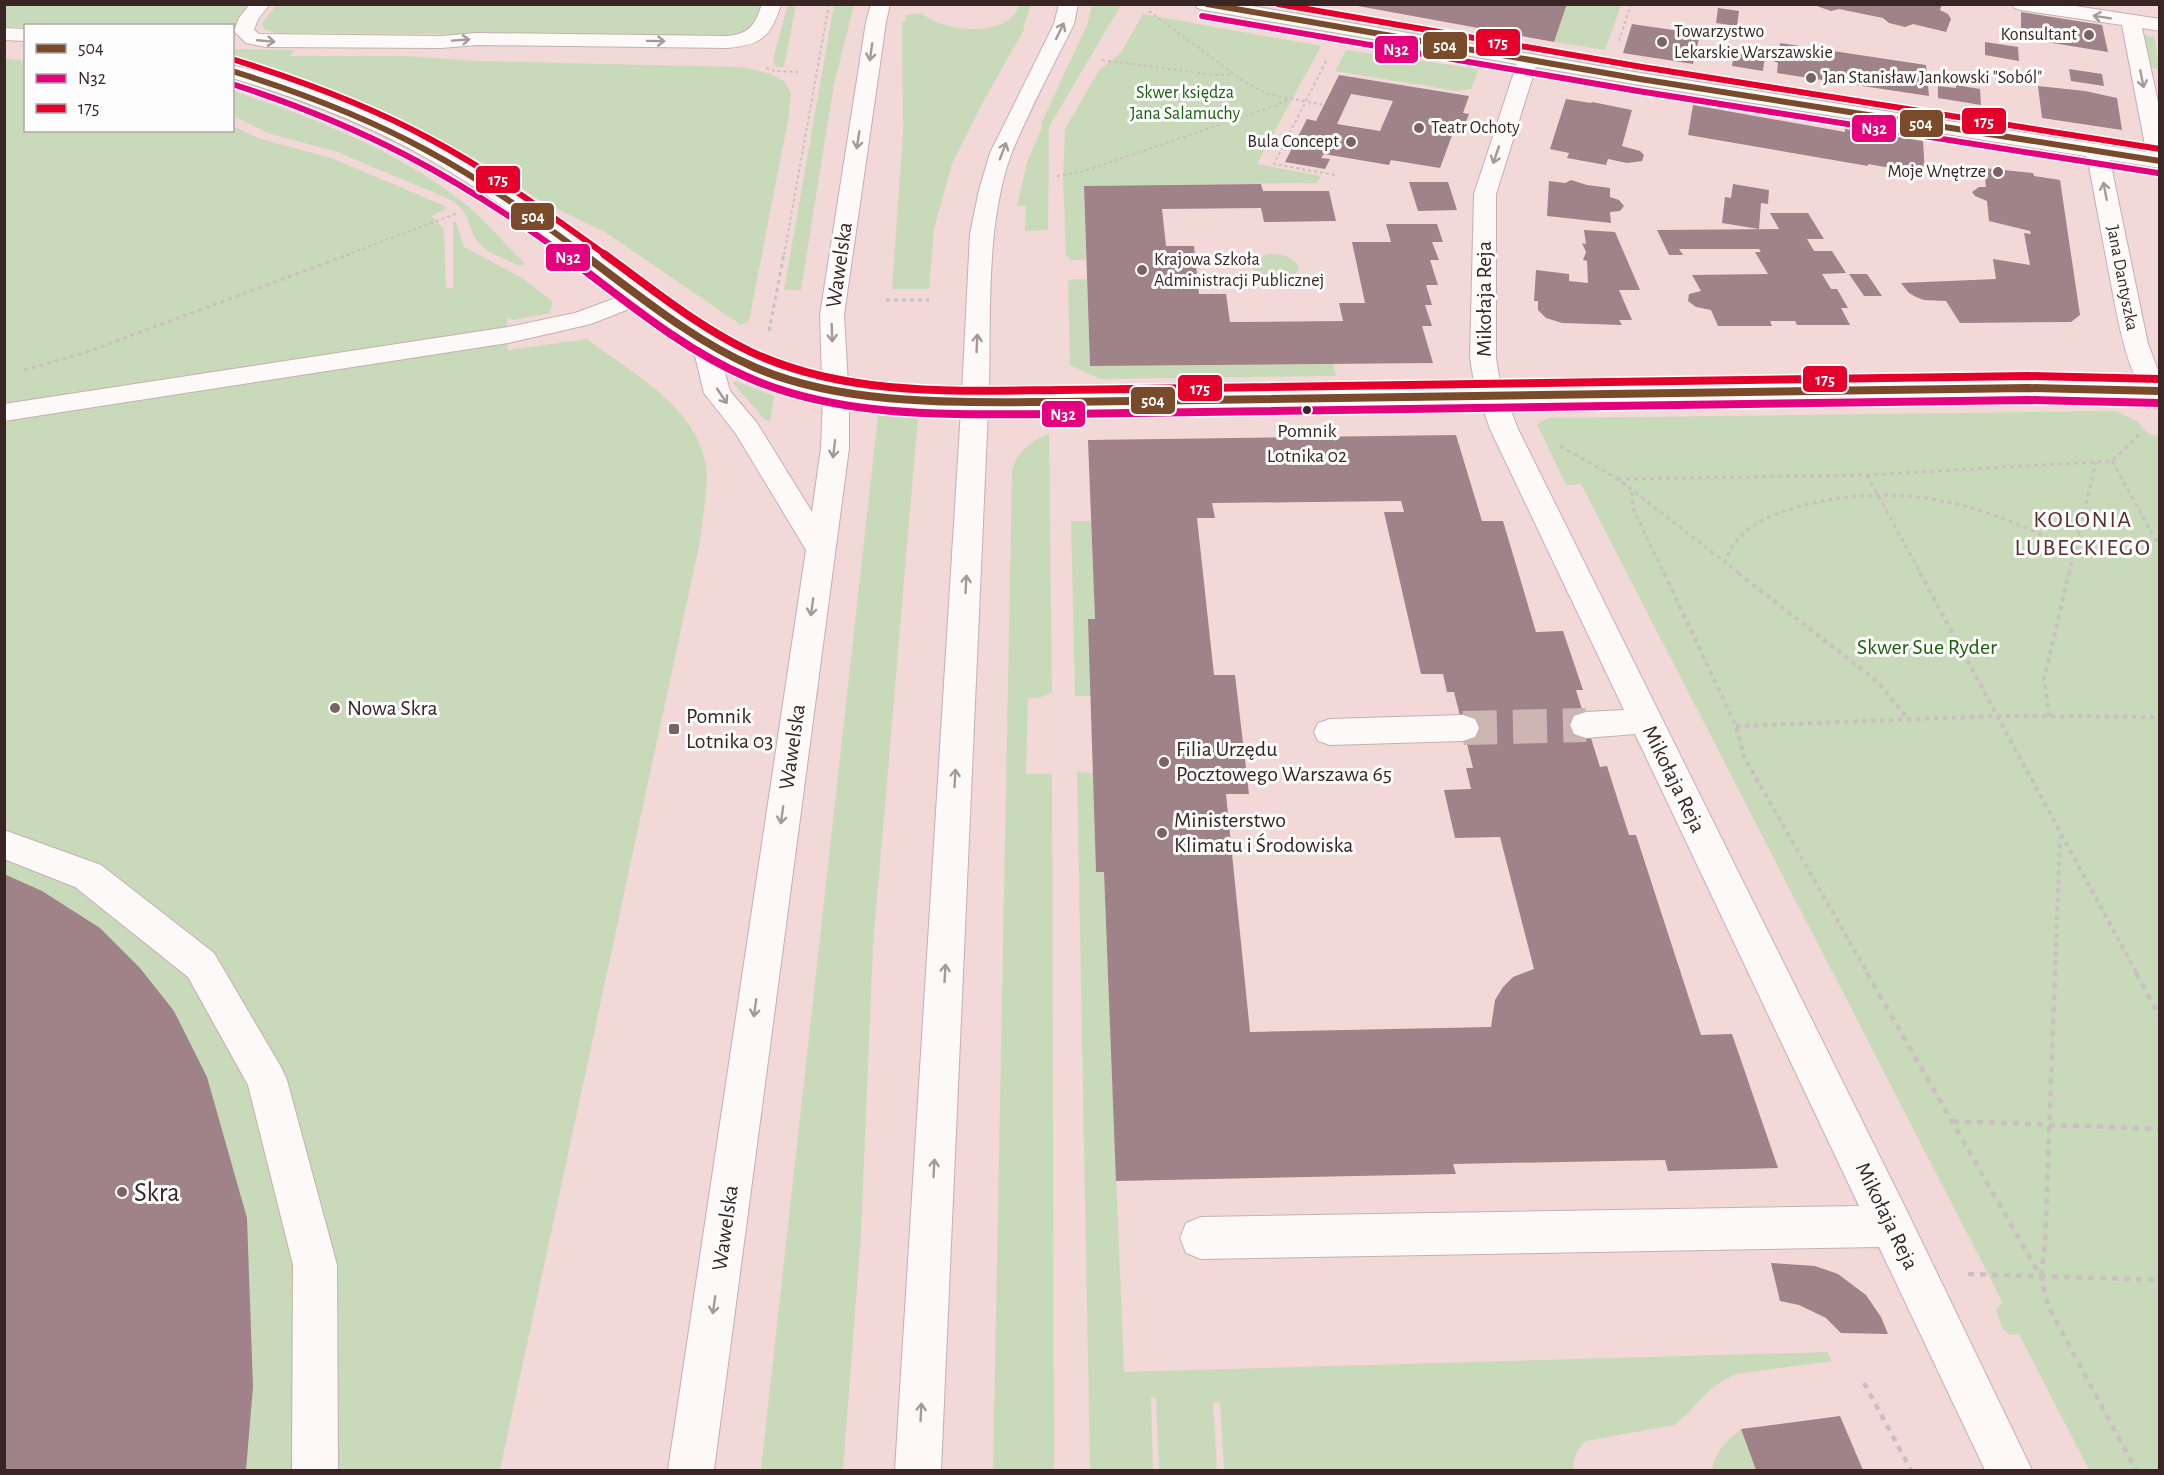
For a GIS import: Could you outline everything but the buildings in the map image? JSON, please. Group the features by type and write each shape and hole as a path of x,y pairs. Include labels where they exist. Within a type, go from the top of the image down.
{"main road":[{"path":"261,4 249,18 244,31 249,37 266,41 441,42 477,39 723,42 745,40 766,27 772,4"},
{"path":"918,1470 980,256 990,190 1008,136 1064,24 1069,4"},
{"path":"1204,4 1528,60 2159,161 2131,22"},
{"path":"2021,4 2160,25"},
{"name":"Wawelska","path":"691,1470 835,448 837,422 832,315 878,14"},
{"path":"4,34 24,35"},
{"name":"Mikołaja Reja","path":"1528,60 1485,194 1483,358 1491,395 1504,429 2010,1470"},
{"path":"234,72 333,105 437,154 485,185 704,341 738,361 766,373 835,391 899,398 974,401 2028,387 2158,394"},
{"name":"Jana Dantyszka","path":"2097,152 2136,344 2158,394"},
{"path":"4,413 508,335 582,318 640,296"},
{"path":"704,341 717,393 747,429 820,549"},
{"path":"1586,725 1646,721"},
{"path":"1330,732 1463,728"},
{"path":"4,844 88,876 201,965 267,1080 315,1265 315,1470"},
{"path":"1201,1238 1892,1226"}],"path":[{"path":"766,336 774,312 829,4"},
{"path":"1618,46 1631,4"},
{"path":"1149,11 1234,75 1268,94 1324,105"},
{"path":"1330,54 1274,164 1335,175"},
{"path":"1102,60 1214,75 1234,75"},
{"path":"783,72 798,72"},
{"path":"1057,176 1081,172 1278,105 1288,99"},
{"path":"23,370 87,352 458,213"},
{"path":"886,300 929,300"},
{"path":"1618,479 1868,475 2112,461 2149,425"},
{"path":"1558,444 1618,479 1878,682 1909,720"},
{"path":"2112,461 2160,548"},
{"path":"2049,716 2044,679 2096,462"},
{"path":"1868,475 2160,1017"},
{"path":"1632,492 1633,508 1736,726 1744,757 2041,1277 2048,1306 2136,1470"},
{"path":"1724,563 1727,550 1735,538 1745,527 1760,519 1815,503 1878,494 1908,495 1936,500 1990,514 2041,532 2074,552"},
{"path":"1736,726 1998,716 2160,717"},
{"path":"2041,1277 2045,1245 2061,836"},
{"path":"1953,1121 2160,1129"},
{"path":"1993,1275 2160,1280"},
{"path":"1864,1383 1911,1470"}],"green space":[{"path":"277,4 762,5 757,24 744,32 723,36 275,33 264,29 262,23"},
{"path":"788,4 796,5 784,67 776,67 773,59"},
{"path":"5,5 252,5 234,28 234,24 24,24 24,27 5,27"},
{"path":"834,5 854,5 834,84 801,290 784,290"},
{"path":"1019,5 1031,5 1023,27 1025,28 983,102 952,164 934,229 929,289 892,289 903,134 902,22 906,21 905,15 922,13 944,25 975,29 1003,23 1013,16"},
{"path":"1092,5 1121,5 1049,127 1048,230 1025,231 1026,206 1017,206 1027,162 1043,125 1041,124 1087,25"},
{"path":"1567,5 1621,5 1605,50 1554,42"},
{"name":"Skwer księdza Jana Salamuchy","path":"1143,14 1321,46 1257,164 1321,176 1317,183 1084,186 1086,260 1071,260 1066,255 1063,179 1065,129 1100,69 1120,54"},
{"path":"2143,35 2153,36 2155,39 2159,69 2149,68"},
{"path":"234,49 294,50 290,56 406,56 477,61 741,67 771,74 784,81 791,93 789,115 749,321 741,325 605,232 544,203 481,162 430,134 341,93 234,59"},
{"path":"1346,50 1479,69 1471,89 1457,91 1335,71"},
{"name":"Nowa Skra","path":"4,58 24,61 24,132 234,132 234,126 258,138 331,158 443,205 447,208 432,216 444,229 446,289 453,288 453,222 456,222 464,247 524,279 553,302 550,313 513,320 507,317 508,350 587,339 664,396 680,413 694,432 703,453 707,476 700,541 500,1470 5,1470"},
{"path":"234,91 326,125 387,153 416,170 470,208 525,264 520,266 495,255 482,246 476,240 462,209 447,198 337,152 268,133 234,116"},
{"path":"1268,254 1286,257 1294,261 1299,268 1295,274 1282,281 1259,277 1252,265 1255,260"},
{"path":"1087,279 1090,366 1333,364 1336,376 1100,379 1070,365 1068,281"},
{"path":"736,381 774,396 770,421 765,420 733,383"},
{"name":"Skwer Sue Ryder","path":"2116,411 2137,421 2148,434 2160,435 2159,1470 2089,1470 2019,1334 2010,1335 2002,1328 1996,1310 2002,1302 1971,1241 1581,484 1566,485 1537,424 1549,418"},
{"path":"878,416 918,417 873,946 861,1234 843,1470 761,1470"},
{"path":"1049,434 1052,692 1039,698 1028,698 1026,774 1052,774 1054,1470 993,1470 1012,472 1020,453"},
{"path":"1071,521 1091,521 1095,619 1091,696 1075,696"},
{"path":"1077,772 1093,773 1096,872 1104,872 1124,1372 1827,1352 1832,1361 1737,1374 1717,1384 1674,1425 1586,1441 1576,1454 1574,1470 1224,1470 1220,1403 1213,1402 1217,1470 1159,1470 1156,1398 1151,1398 1153,1470 1090,1470"},
{"path":"1741,1429 1756,1470 1712,1470 1722,1447"}],"tunnel":[{"path":"1463,728 1586,725"}],"transit line":[{"name":"504","path":"1207,4 1640,79 2160,161"},
{"name":"175","path":"1278,4 1642,67 2160,149"},
{"name":"N32","path":"1202,16 1638,91 2158,173"},
{"name":"175","path":"235,60 277,73 356,103 466,159 569,228 697,321 752,353 802,371 874,385 949,390 1061,390 2028,376 2160,379"},
{"name":"504","path":"234,72 274,84 352,114 425,149 497,192 716,348 765,372 838,391 912,399 1024,402 2028,388 2160,391"},
{"name":"N32","path":"234,85 311,111 420,160 489,202 662,326 722,365 761,383 835,402 910,411 1023,414 2028,400 2160,403"}],"place":[{"name":"Konsultant","path":"2089,35"},
{"name":"Towarzystwo Lekarskie Warszawskie","path":"1662,42"},
{"name":"Jan Stanisław Jankowski \"Soból\"","path":"1811,78"},
{"name":"Teatr Ochoty","path":"1419,128"},
{"name":"Bula Concept","path":"1351,142"},
{"name":"Moje Wnętrze","path":"1998,172"},
{"name":"Krajowa Szkoła Administracji Publicznej","path":"1142,270"},
{"name":"Pomnik Lotnika 02","path":"1307,410"},
{"name":"Nowa Skra","path":"335,708"},
{"name":"Pomnik Lotnika 03","path":"674,729"},
{"name":"Filia Urzędu Pocztowego Warszawa 65","path":"1164,762"},
{"name":"Ministerstwo Klimatu i Środowiska","path":"1162,833"},
{"name":"Skra","path":"122,1192"}],"district":[{"name":"KOLONIA LUBECKIEGO","path":"2083,534"}]}
